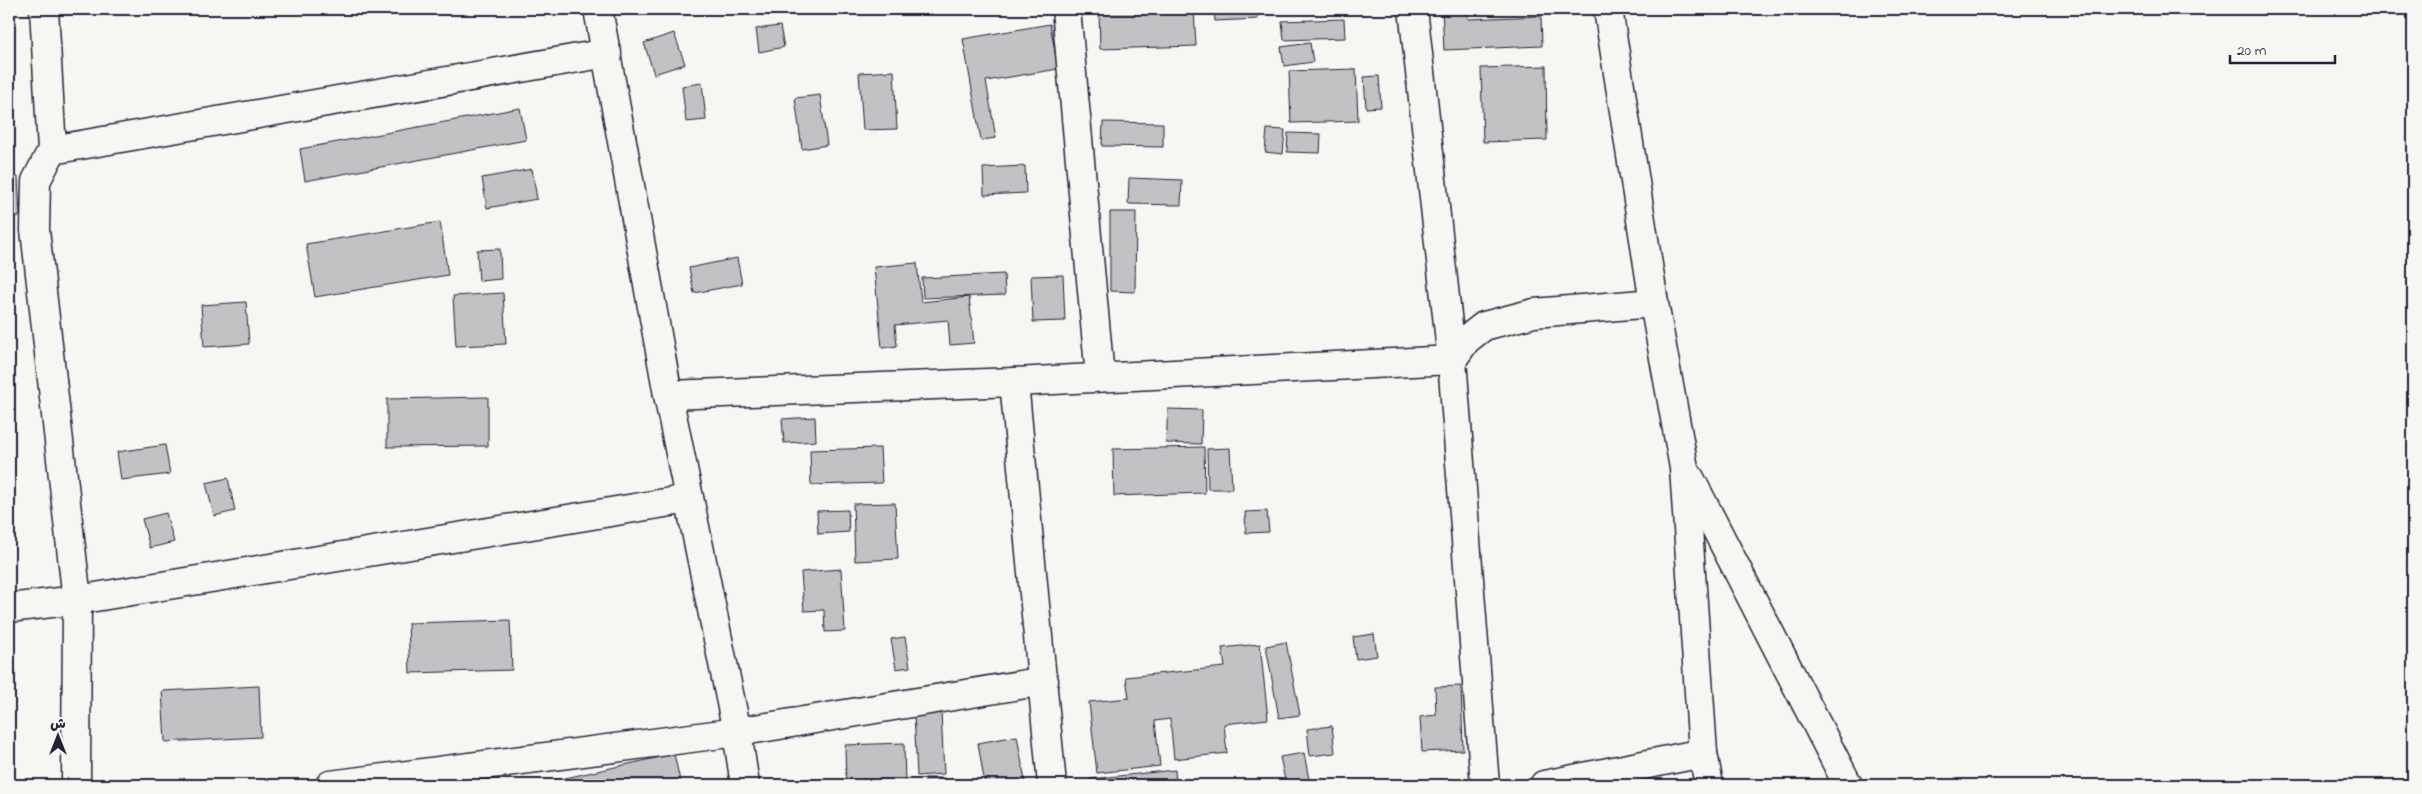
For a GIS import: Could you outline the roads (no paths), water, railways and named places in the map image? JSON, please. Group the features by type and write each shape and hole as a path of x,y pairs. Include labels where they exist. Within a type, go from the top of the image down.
{"street":[{"path":"44,9 52,150 36,181 35,230 77,600 76,785"},
{"path":"598,9 668,395 737,732 746,785"},
{"path":"1066,9 1100,377"},
{"path":"1413,9 1452,360 1485,785"},
{"path":"1608,9 1654,303 1684,468 1703,753 1709,785"},
{"path":"52,150 607,53"},
{"path":"1452,360 1466,340 1484,326 1534,313 1654,303"},
{"path":"668,395 1014,382 1452,360"},
{"path":"1014,382 1044,681 1052,785"},
{"path":"1684,468 1848,785"},
{"path":"9,608 77,600 689,499"},
{"path":"330,785 737,732 1044,681"},
{"path":"1544,785 1703,753"}]}
